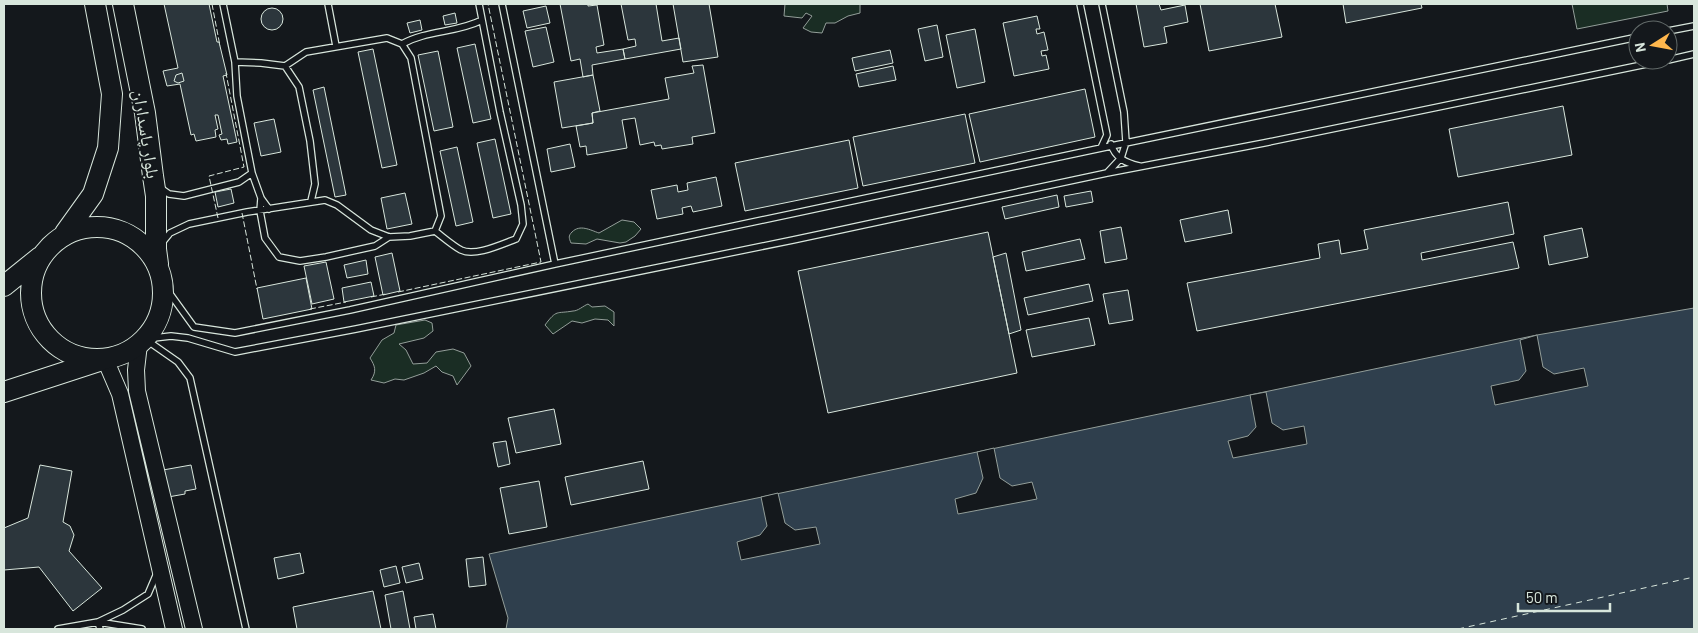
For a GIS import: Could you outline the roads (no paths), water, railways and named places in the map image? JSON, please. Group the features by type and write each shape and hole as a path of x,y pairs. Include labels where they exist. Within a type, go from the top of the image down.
{"highway":[{"name":"بلوار پاسداران","path":"65,233 93,194 108,148 112,94 95,4"},
{"name":"بلوار پاسداران","path":"123,4 144,113 156,196 159,266"},
{"path":"4,286 41,256 52,243 65,233 86,226 108,226 129,234 146,248 159,266 163,299 160,314 154,327 142,342 129,351 4,392"},
{"path":"41,256 32,275 30,297 35,318 47,337 64,350 84,358 105,359"}],"street":[{"path":"142,342 136,370 138,392 194,629"},
{"path":"105,359 120,394 174,629"}],"lane":[{"path":"223,4 234,62 237,96 252,173 261,198 269,209"},
{"path":"328,4 336,46"},
{"path":"479,4 521,205 523,224 516,239 478,251 462,251 435,231 410,236 388,237 371,230 337,205 324,200 189,224 170,234 159,266 194,328 236,333 1126,142 1628,39"},
{"path":"502,4 555,264"},
{"path":"1080,4 1111,146 1113,151 1125,162 1141,167"},
{"path":"1102,4 1124,112 1126,142 1121,158 1107,173"},
{"path":"402,44 413,38 472,25 482,20"},
{"path":"1678,29 1694,26"},
{"path":"234,62 261,62 284,66 306,52 336,46 387,38 402,44 411,58 441,216 435,231"},
{"path":"1678,58 1694,54"},
{"path":"284,66 300,87 310,141 315,184 311,201"},
{"path":"142,342 171,336 188,338 235,352 745,250 1107,173 1628,68"},
{"path":"1101,148 1108,135"},
{"path":"153,176 159,186 169,194 184,196 239,182 252,173"},
{"path":"261,198 260,211 265,238 279,257 300,261 326,257 375,246 388,237"},
{"path":"142,342 178,362 190,378 246,629"},
{"path":"58,629 98,622 123,610 148,594 160,568"},
{"path":"98,622 100,629"},
{"path":"98,622 142,629"}],"water":[{"path":"1694,308 1694,629 506,629 508,618 489,554 1537,335"}]}
